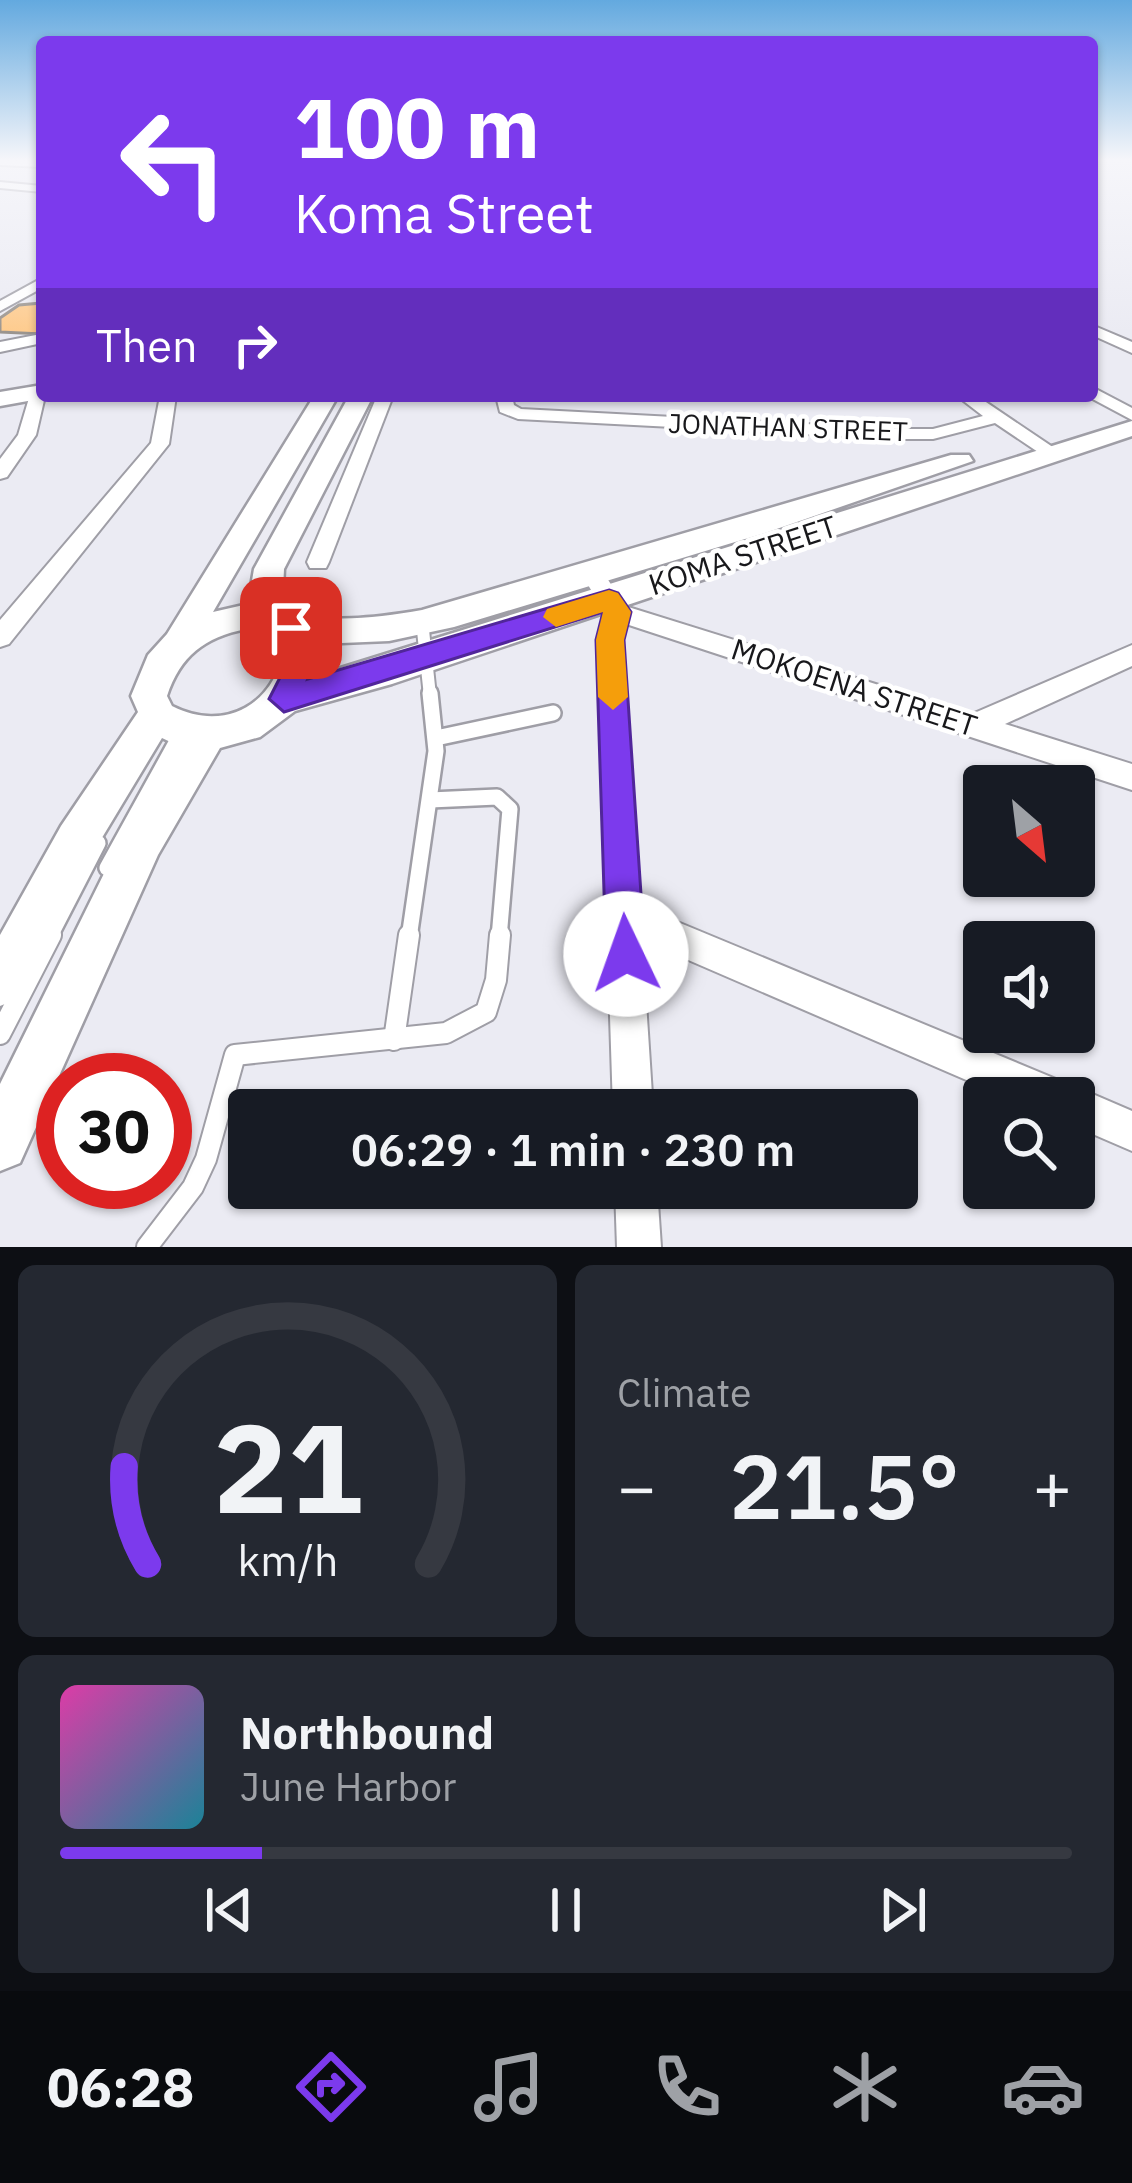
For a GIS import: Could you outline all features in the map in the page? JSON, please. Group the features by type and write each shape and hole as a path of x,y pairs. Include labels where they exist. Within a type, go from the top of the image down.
{"main road":[{"path":"0,399 36,393"},
{"path":"0,1143 142,840 171,719 156,671 181,642 229,552 322,402"},
{"path":"171,719 235,730 284,699 303,660 263,596 269,569 358,402"},
{"name":"KOMA STREET","path":"284,699 428,658 1129,415"},
{"name":"KOMA STREET","path":"279,623 332,636 606,596"},
{"path":"181,642 224,620 279,623"},
{"path":"0,982 86,826 171,719"}],"street":[{"path":"0,308 36,288"},
{"path":"1098,332 1132,348"},
{"path":"0,346 36,340"},
{"path":"1098,396 1129,415"},
{"path":"3,467 27,435 37,402"},
{"path":"0,637 160,445 167,402"},
{"path":"318,562 383,402"},
{"name":"JONATHAN STREET","path":"505,402 518,414 902,434 933,434 998,417"},
{"path":"974,402 1041,446"},
{"path":"606,596 632,1089"},
{"name":"MOKOENA STREET","path":"606,596 970,727 1132,777"},
{"path":"970,727 1132,655"},
{"path":"624,916 1004,1077"},
{"path":"1095,1115 1132,1131"},
{"path":"637,1209 639,1247"}],"lane":[{"path":"394,1040 436,738 422,621"},
{"path":"436,738 553,713"},
{"path":"90,903 171,719"},
{"path":"0,1034 171,719"},
{"path":"147,1247 193,1187 206,1159 232,1057 280,1046 446,1033 474,1022 492,1000 510,809 496,796 430,800"}],"building":[{"path":"36,304 36,334 0,332 0,318 19,305"}],"slow traffic":[{"path":"556,617 609,600 617,612 610,640 613,697"}],"route":[{"path":"291,628 301,643 303,660 298,680 284,699 392,670 609,600 617,612 610,640 626,954"}]}
